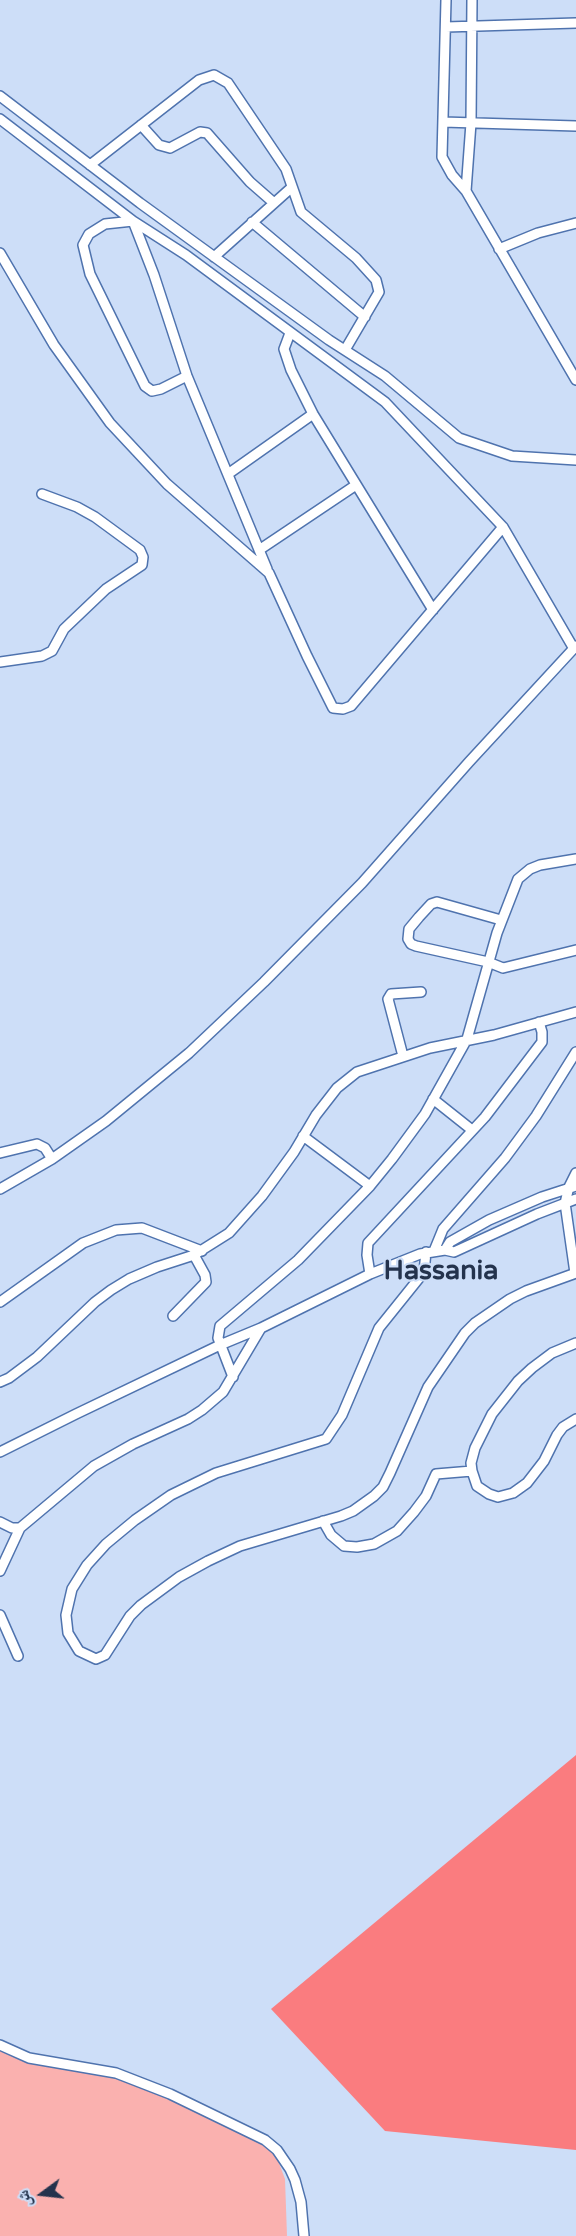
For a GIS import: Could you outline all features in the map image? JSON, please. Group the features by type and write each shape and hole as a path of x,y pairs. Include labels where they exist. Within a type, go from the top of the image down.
{"street":[{"path":"446,0 442,157 452,175 466,191 576,380"},
{"path":"466,191 471,123 472,0"},
{"path":"446,27 576,23"},
{"path":"90,165 199,80 214,75 228,83 286,169 301,212 356,258 376,280 379,291 345,350"},
{"path":"0,96 214,257 385,376 459,438 512,456 576,460"},
{"path":"0,119 133,221 186,255 386,402 503,527 575,648 469,762 362,883 264,982 189,1053 105,1121 52,1159 0,1189"},
{"path":"443,122 576,126"},
{"path":"141,125 159,145 170,148 200,132 207,133 250,182 274,203"},
{"path":"214,257 291,188"},
{"path":"133,221 154,275 187,376 269,573 333,708 343,710 351,706 503,527"},
{"path":"133,221 105,224 88,234 82,245 90,274 145,386 152,391 161,389 187,376"},
{"path":"252,222 365,317"},
{"path":"498,249 538,233 576,223"},
{"path":"0,253 54,345 110,423 167,484 269,573"},
{"path":"290,333 284,349 291,370 313,414 433,610"},
{"path":"228,474 313,414"},
{"path":"259,550 356,485"},
{"path":"0,662 35,657 52,651 64,629 106,589 142,565 143,557 140,550 95,517 42,494"},
{"path":"233,1377 220,1345 218,1333 222,1323 298,1260 370,1186 399,1150 433,1100 467,1039 501,920 518,879 540,865 576,859"},
{"path":"501,920 436,902 418,917 408,933 408,941 413,945 488,962 503,968 576,950"},
{"path":"403,1056 388,999 391,994 421,992"},
{"path":"0,1382 37,1357 95,1302 111,1290 129,1279 198,1253 238,1226 262,1196 316,1115 345,1080 357,1072 403,1056 467,1039 494,1035 576,1012"},
{"path":"370,1274 368,1243 485,1117 538,1047 543,1037 539,1022"},
{"path":"576,1052 536,1116 506,1158 443,1229 430,1252 424,1272 379,1328 342,1414 326,1438 216,1473 171,1495 106,1544 87,1564 72,1589 66,1608 68,1633 79,1651 88,1657 100,1658 105,1655 130,1616 179,1577 240,1546 352,1511 383,1487 428,1387 465,1333 475,1323 510,1299 576,1273 565,1203 576,1173"},
{"path":"433,1100 472,1131"},
{"path":"303,1136 370,1186"},
{"path":"0,1154 37,1144 45,1148 52,1159"},
{"path":"445,1250 450,1242 489,1220 572,1187"},
{"path":"0,1452 408,1257 445,1250 454,1252 576,1199"},
{"path":"0,1302 83,1243 116,1230 142,1228 198,1253 206,1283 173,1316"},
{"path":"0,1571 20,1528 94,1466 133,1444 188,1419 223,1392 261,1328"},
{"path":"576,1343 552,1353 532,1368 492,1414 475,1448 472,1471 475,1481 483,1491 498,1497 513,1493 527,1483 544,1461 563,1427 576,1419"},
{"path":"576,1419 576,1430"},
{"path":"323,1521 331,1535 344,1546 357,1547 374,1544 397,1531 414,1512 426,1496 436,1474 472,1471"},
{"path":"0,1522 12,1528 20,1528"},
{"path":"0,1615 18,1656"},
{"path":"0,2045 29,2058 116,2073 170,2094 265,2140 277,2150 292,2174 301,2202 304,2236"}],"shaded area":[{"path":"576,1755 576,2150 385,2131 271,2009"},
{"path":"0,2049 99,2067 273,2147 285,2179 287,2236 0,2236"}],"district":[{"name":"Hassania","path":"441,1272"}]}
